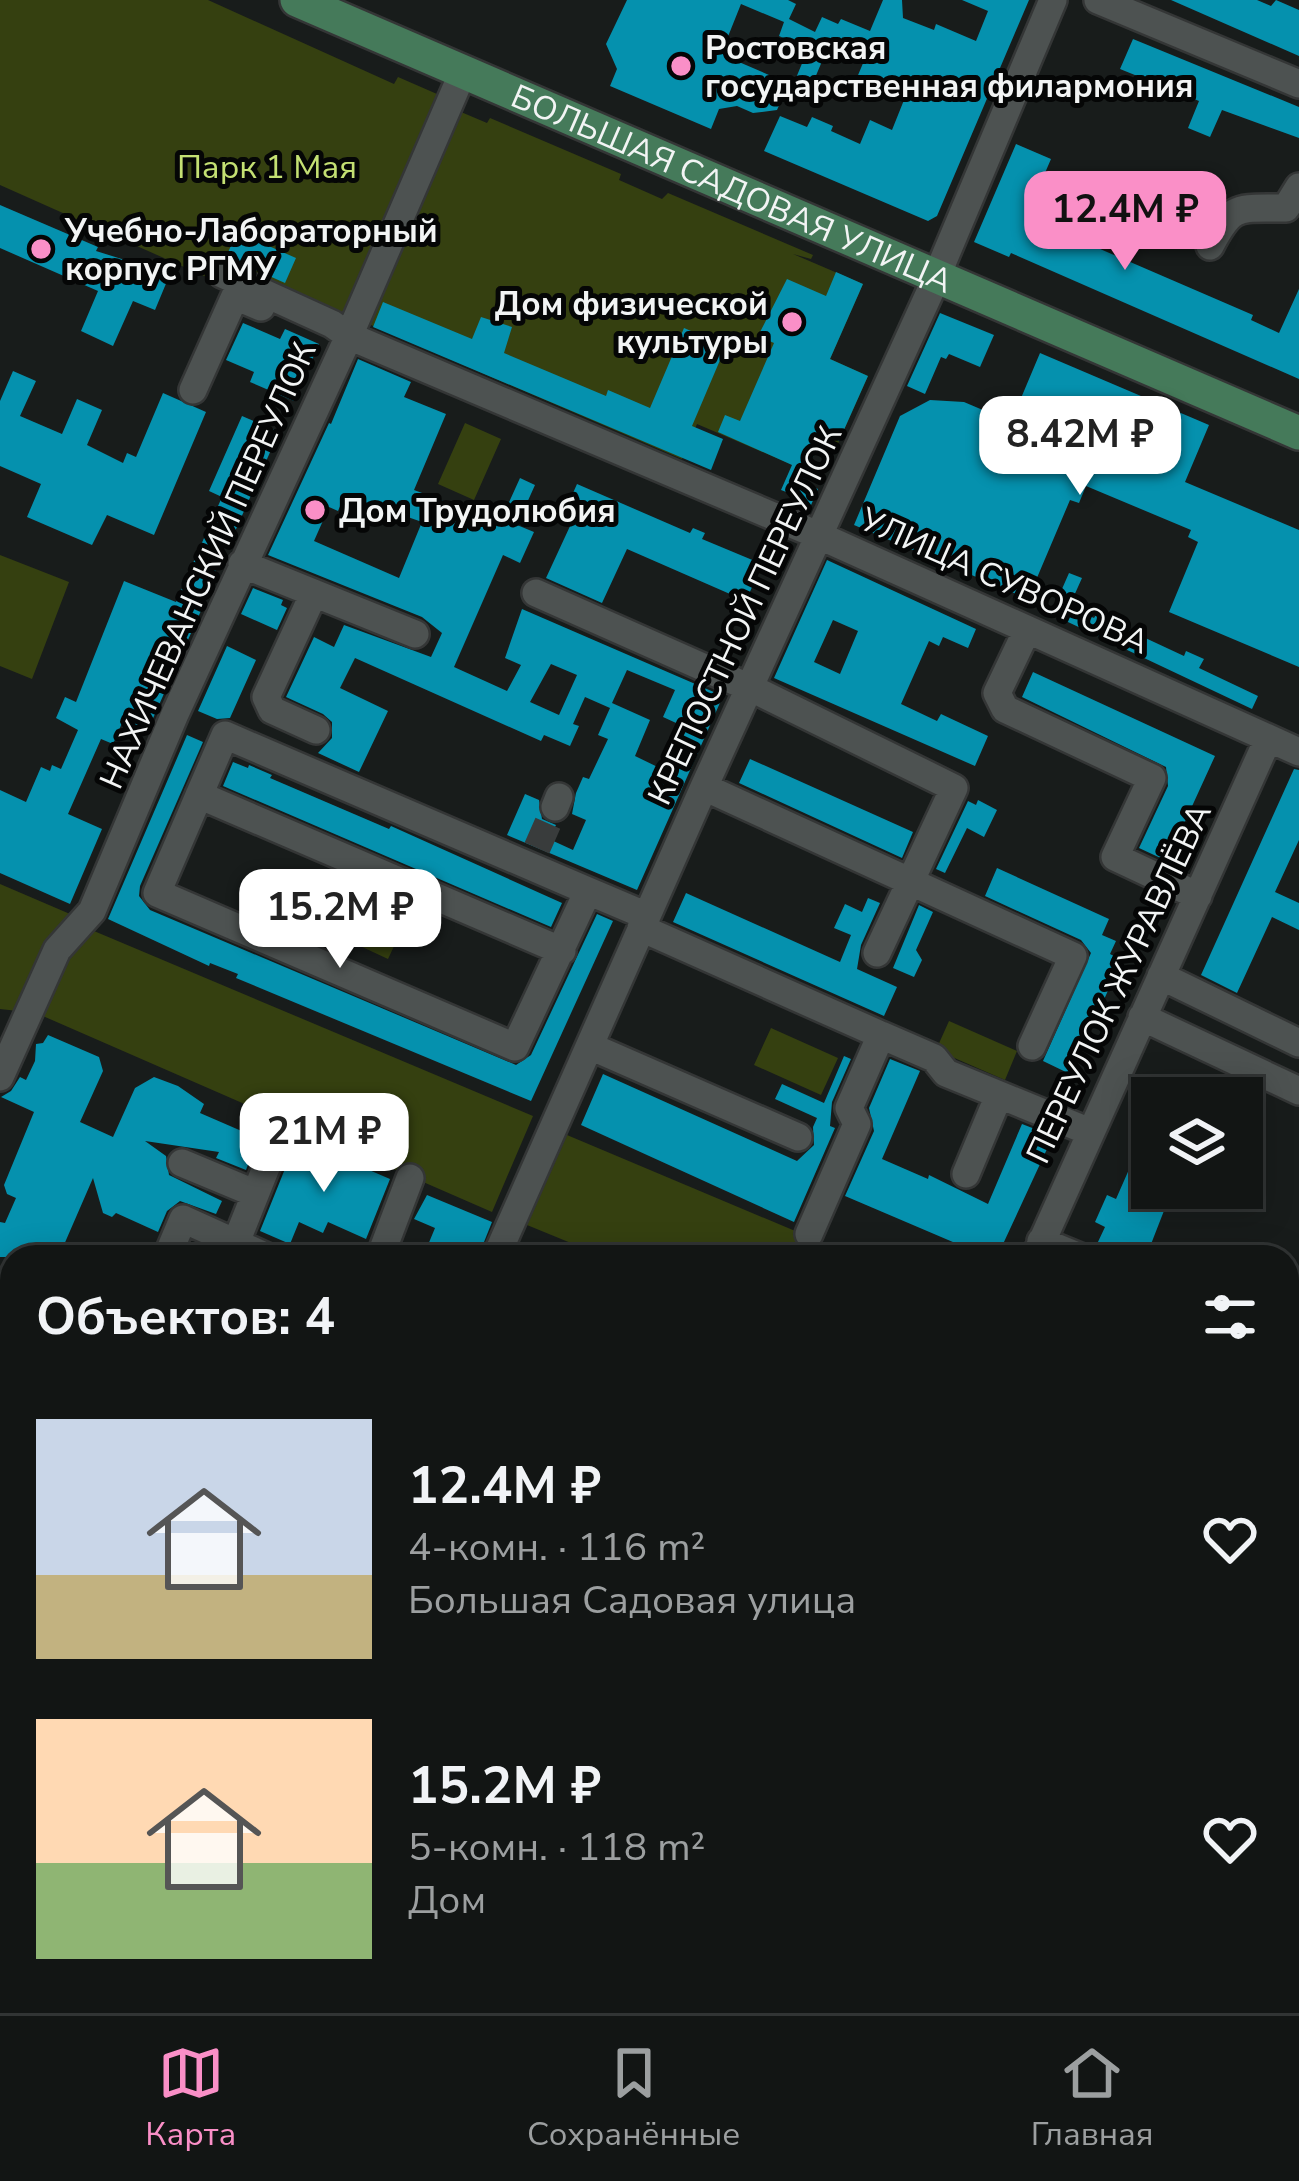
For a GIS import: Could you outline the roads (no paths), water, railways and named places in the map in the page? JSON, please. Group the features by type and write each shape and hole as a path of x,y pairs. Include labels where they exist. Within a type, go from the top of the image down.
{"main road":[{"name":"БОЛЬШАЯ САДОВАЯ УЛИЦА","path":"298,0 939,271 1299,414"},
{"name":"БОЛЬШАЯ САДОВАЯ УЛИЦА","path":"342,0 1299,433"}],"street":[{"name":"КРЕПОСТНОЙ ПЕРЕУЛОК","path":"501,1245 939,271 1053,0"},
{"path":"1098,0 1299,84"},
{"name":"НАХИЧЕВАНСКИЙ ПЕРЕУЛОК","path":"0,1077 57,950 92,911 463,72"},
{"path":"1210,246 1234,210 1286,208 1299,188"},
{"path":"221,274 350,336"},
{"path":"193,390 235,296 326,335 350,336"},
{"name":"УЛИЦА СУВОРОВА","path":"350,336 820,536 1299,752"},
{"path":"242,564 415,634"},
{"path":"314,593 266,697 272,710 316,730"},
{"path":"536,593 750,688 954,788 877,953"},
{"path":"1027,630 998,700 1005,709 1152,778 1115,857 1198,896"},
{"path":"588,890 515,1046 157,893 225,735 533,857 644,922 934,1058 946,1073 1090,1132"},
{"name":"ПЕРЕУЛОК ЖУРАВЛЁВА","path":"1040,1245 1268,739"},
{"path":"704,787 1073,956 1032,1046"},
{"path":"199,795 562,951"},
{"path":"1161,976 1299,1043"},
{"path":"1142,1017 1299,1090"},
{"path":"809,1234 857,1124 849,1108 881,1035"},
{"path":"592,1047 798,1137"},
{"path":"966,1174 999,1095"},
{"path":"237,1240 283,1125"},
{"path":"182,1163 254,1193"},
{"path":"385,1245 410,1178"},
{"path":"172,1245 183,1219 246,1245"}],"tunnel":[{"path":"537,848 555,807"}],"place":[{"name":"Ростовская государственная филармония","path":"681,66"},
{"name":"Учебно-Лабораторный корпус РГМУ","path":"41,249"},
{"name":"Дом физической культуры","path":"792,322"},
{"name":"Дом Трудолюбия","path":"315,510"}],"park label":[{"name":"Парк 1 Мая","path":"267,166"}]}
